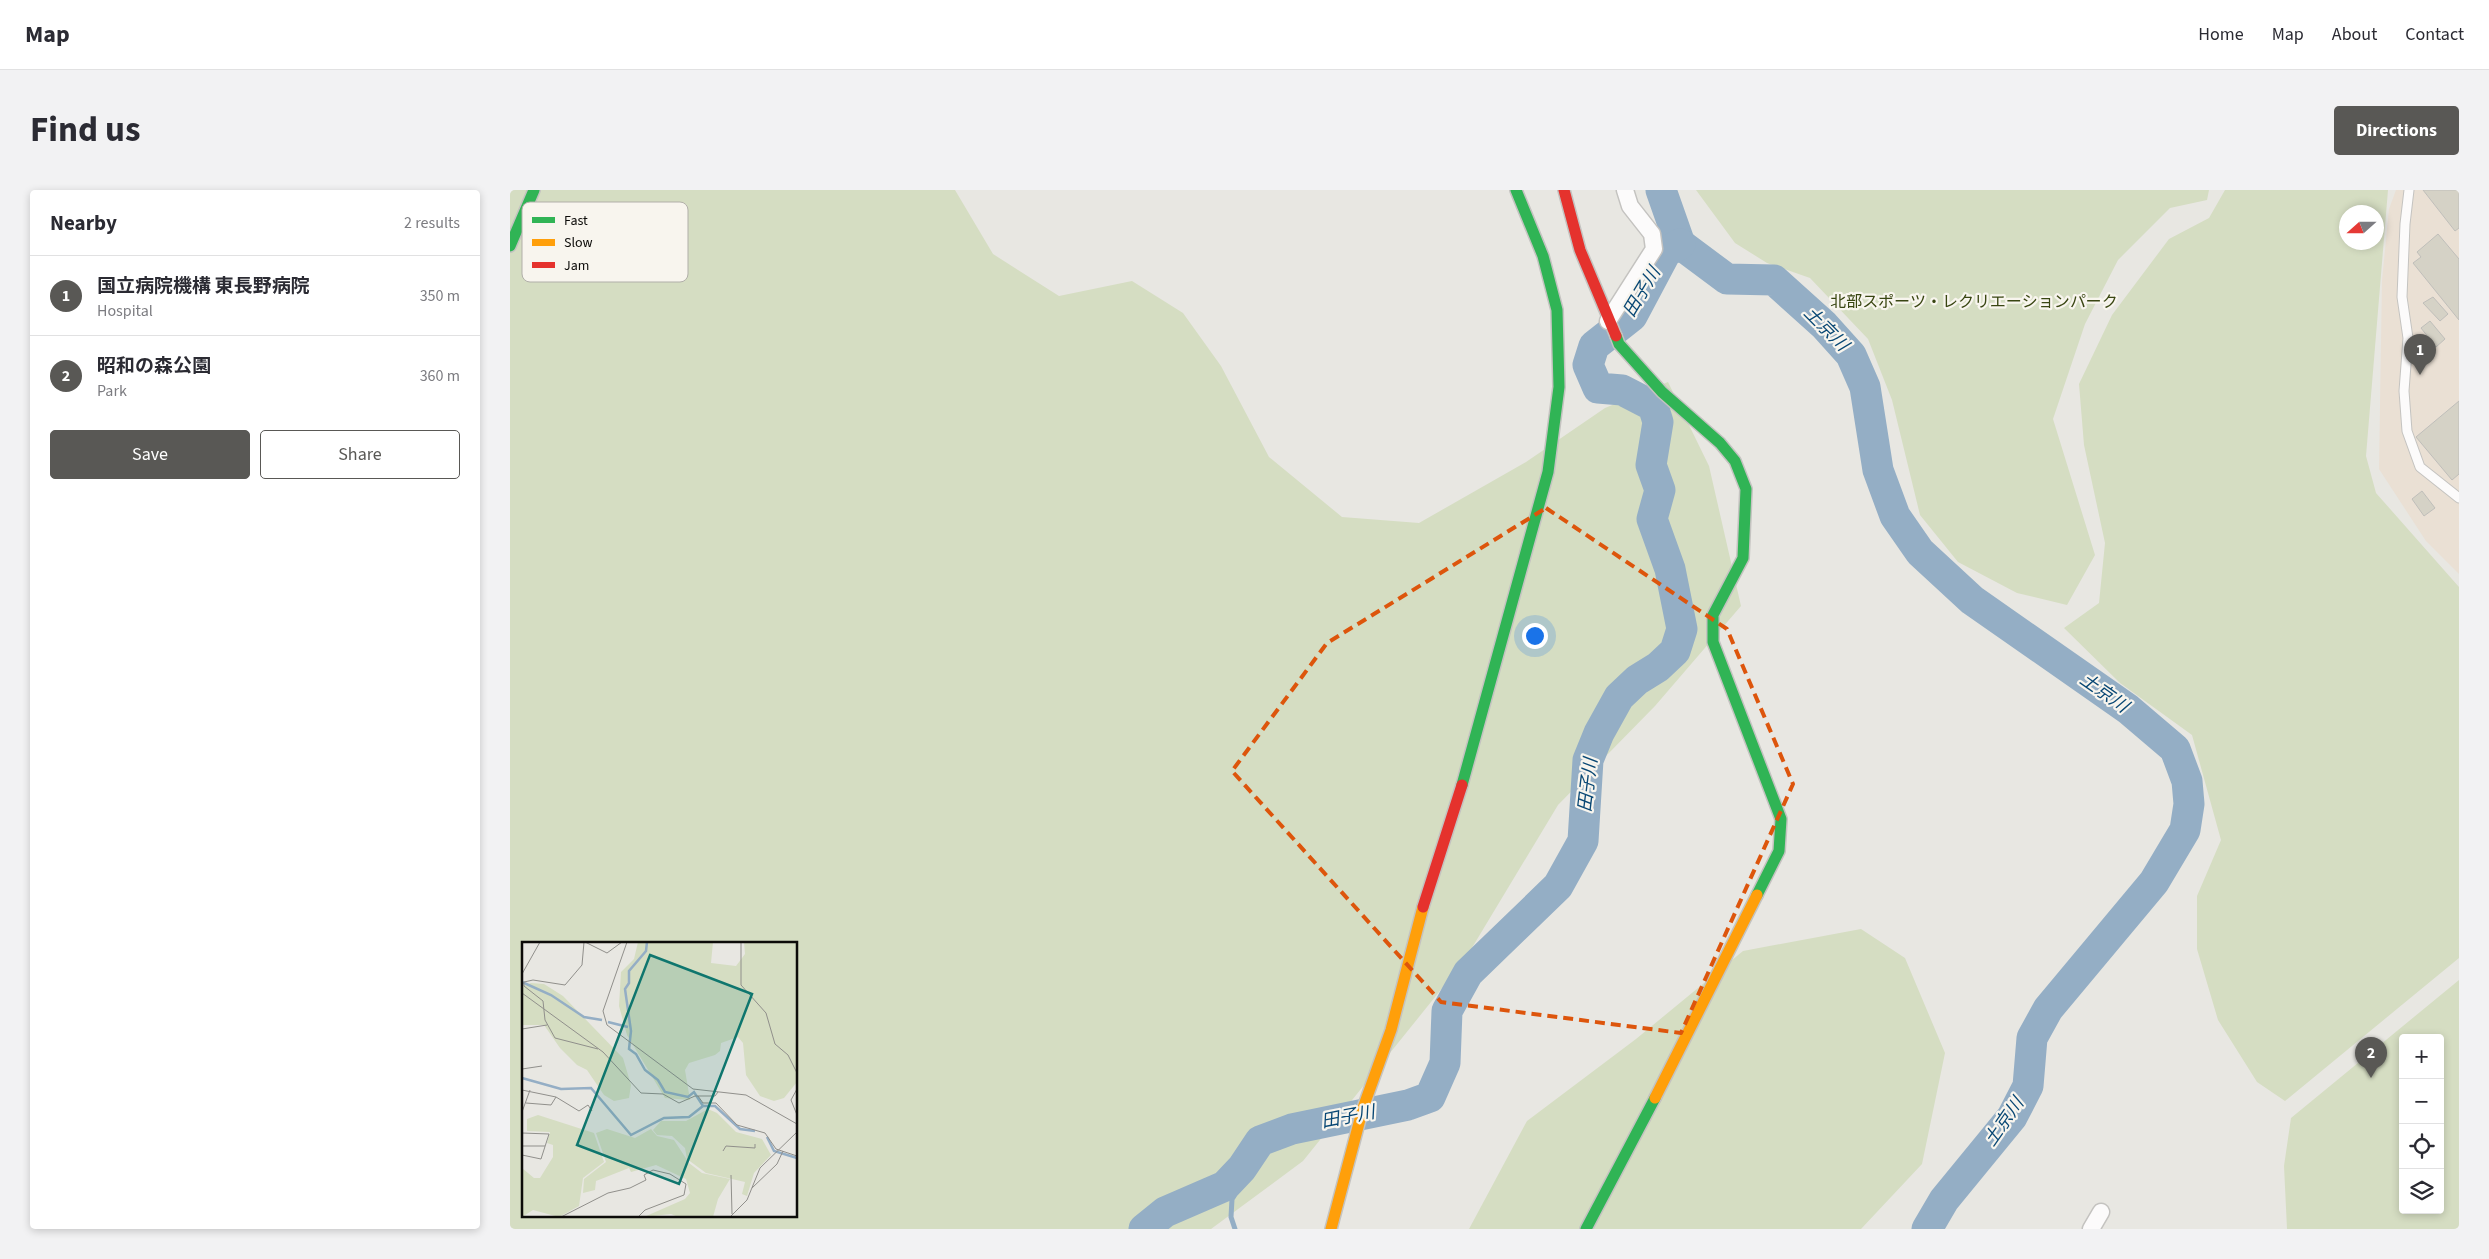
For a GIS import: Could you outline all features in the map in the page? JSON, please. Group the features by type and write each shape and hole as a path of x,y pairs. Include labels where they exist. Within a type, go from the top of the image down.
{"street":[{"path":"529,202 534,190"},
{"path":"1331,1229 1363,1108 1391,1030 1423,907 1463,782 1548,472 1559,388 1557,310 1543,256 1516,190"},
{"path":"1564,190 1580,250 1619,344 1662,392 1720,443 1735,462 1746,489 1743,558 1713,616 1712,634 1713,642 1780,819 1779,850 1632,1142 1586,1229"},
{"path":"1609,323 1654,249 1652,234 1630,206 1624,190"},
{"path":"510,246 522,218"},
{"path":"2091,1229 2101,1212"}],"lane":[{"path":"2409,190 2405,224 2402,297 2408,338 2404,391 2407,431 2420,467 2459,498"}],"highlighted area":[{"path":"1546,508 1727,629 1793,784 1681,1033 1441,1002 1232,771 1327,643"}],"shaded area":[{"path":"2396,190 2459,190 2459,574 2426,541 2379,469 2382,281 2389,209"}],"green space":[{"path":"510,190 955,190 993,254 1059,296 1132,281 1183,313 1221,366 1269,457 1342,517 1419,523 1526,462 1605,408 1668,382 1709,466 1741,606 1655,706 1558,805 1464,961 1303,1161 1211,1229 510,1229"},
{"name":"北部スポーツ・レクリエーションパーク","path":"1696,190 2209,190 2207,200 2170,208 2118,260 2085,324 2053,419 2095,555 2067,605 2017,593 1958,562 1920,515 1892,400 1868,339 1810,278 1767,263 1735,243"},
{"path":"2225,190 2388,190 2384,238 2384,205 2339,205 2339,250 2383,250 2366,456 2376,493 2459,587 2459,958 2285,1101 2257,1082 2218,1020 2197,949 2197,896 2221,840 2192,735 2120,683 2064,628 2099,603 2105,543 2084,445 2079,384 2112,315 2169,239 2209,218"},
{"path":"1861,929 1905,958 1945,1053 1922,1164 1861,1229 1469,1229 1527,1121 1636,1039 1743,951"},
{"path":"2459,980 2459,1229 2287,1229 2284,1166 2291,1118"}],"building":[{"path":"2423,190 2459,190 2459,228 2455,231"},
{"path":"2438,234 2459,259 2459,320 2413,263 2421,257 2417,252"},
{"path":"2433,297 2448,314 2440,321 2423,303"},
{"path":"2430,321 2445,339 2436,347 2421,328"},
{"path":"2459,401 2459,474 2452,480 2416,437"},
{"path":"2422,491 2435,508 2424,516 2412,499"}],"waterway":[{"name":"田子川","path":"1661,190 1680,244"},
{"name":"土京川","path":"1680,244 1727,279 1774,280 1824,325 1851,355 1865,387 1878,470 1895,516 1920,552 1972,600 2128,709 2175,749 2187,781 2189,804 2185,830 2154,882 2048,1009 2032,1038 2028,1086 2012,1117 1944,1200 1927,1229"},
{"name":"田子川","path":"1144,1229 1165,1212 1225,1186 1242,1168 1260,1141 1292,1129 1408,1105 1430,1097 1445,1063 1447,1011 1468,973 1558,886 1583,841 1588,760 1599,733 1619,697 1637,680 1658,667 1675,651 1682,629 1670,569 1652,519 1660,490 1651,465 1658,422 1653,406 1622,390 1598,388 1588,365 1594,346 1632,316 1666,252 1680,244"},
{"path":"1231,1180 1234,1196 1232,1199 1231,1217 1235,1229"}],"traffic: fast":[{"path":"529,202 534,190"},
{"path":"1462,785 1548,472 1559,387 1557,310 1543,256 1516,190"},
{"path":"510,246 522,218"},
{"path":"1616,336 1619,344 1662,392 1720,443 1735,461 1746,489 1743,558 1713,615 1713,642 1781,819 1779,851 1757,895"},
{"path":"1586,1229 1655,1098"}],"traffic: slow":[{"path":"1655,1098 1757,895"},
{"path":"1331,1229 1363,1108 1391,1030 1423,907"}],"traffic: jam":[{"path":"1564,190 1580,250 1616,336"},
{"path":"1423,907 1462,785"}],"place":[{"name":"国立病院機構 東長野病院","path":"2420,375"},
{"name":"昭和の森公園","path":"2371,1078"}]}
